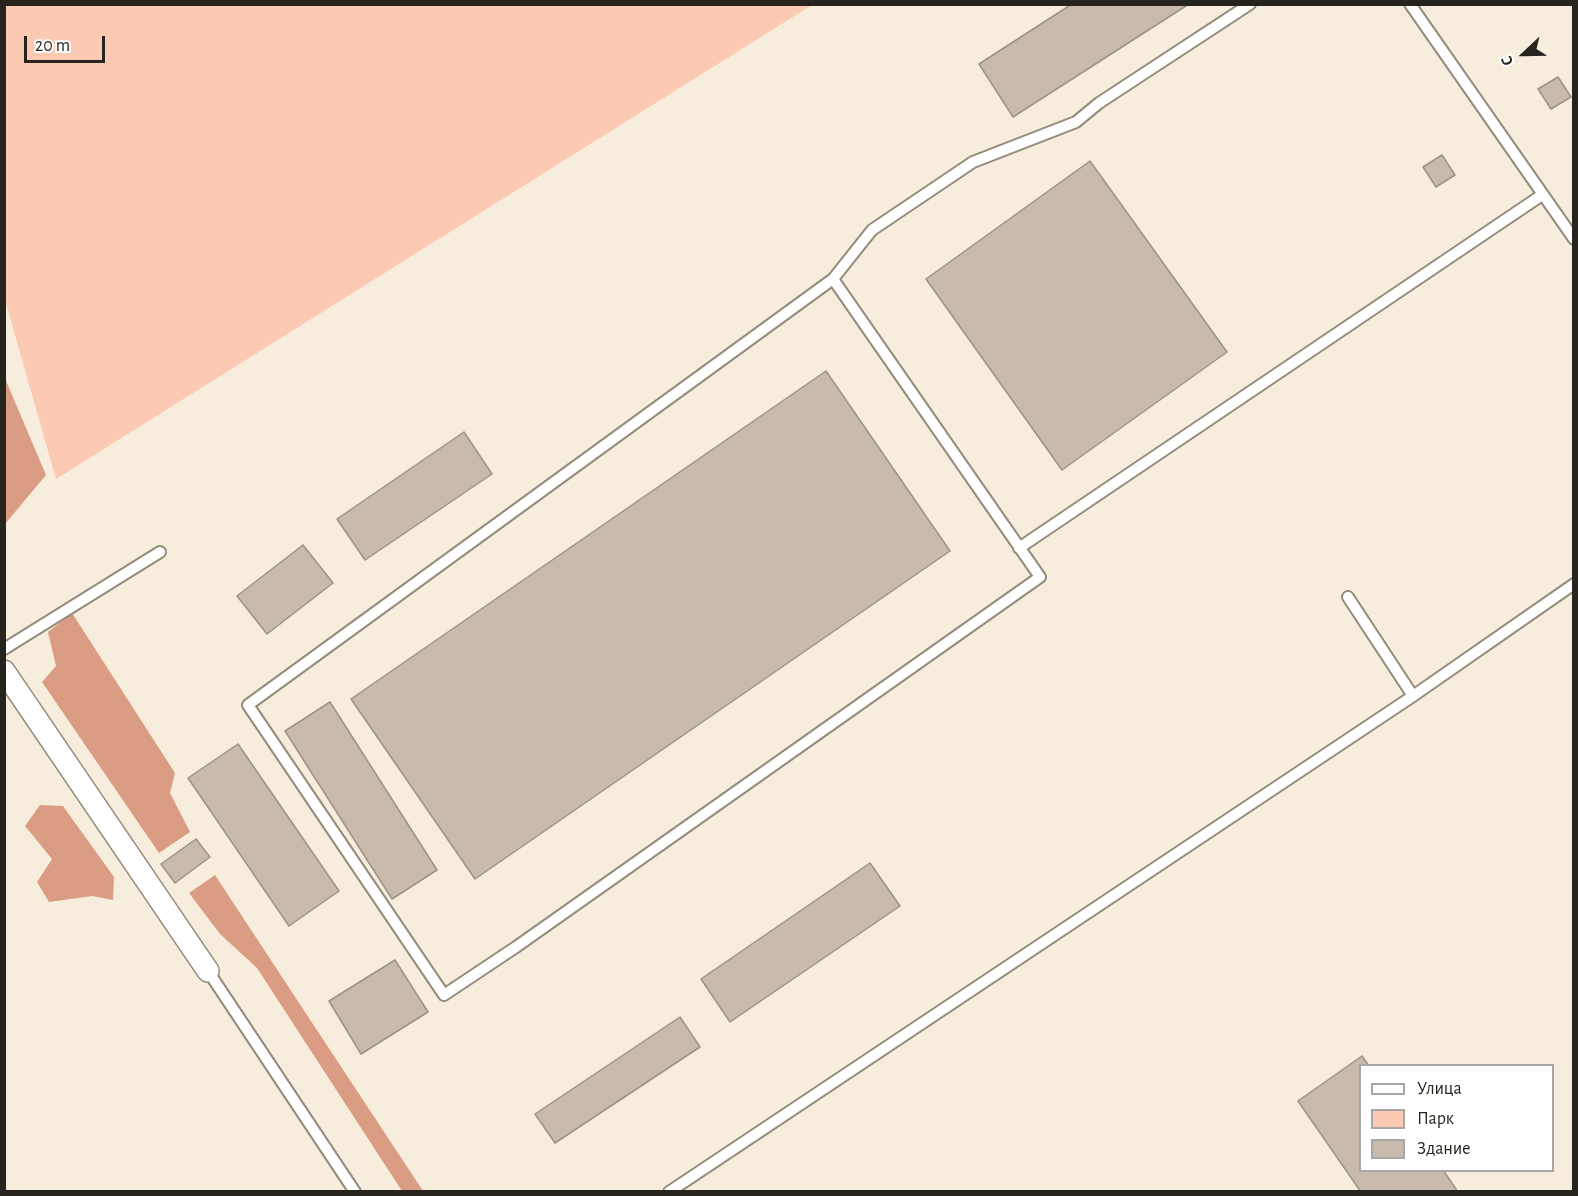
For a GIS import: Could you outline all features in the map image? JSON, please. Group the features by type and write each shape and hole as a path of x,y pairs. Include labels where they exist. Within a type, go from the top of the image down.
{"street":[{"path":"4,671 208,971"}],"lane":[{"path":"833,279 1040,577 516,947 444,995 248,705 833,279 872,230 964,168 1076,122 1099,103 1250,4"},
{"path":"1410,4 1574,239"},
{"path":"1019,548 1542,195"},
{"path":"4,649 160,552"},
{"path":"669,1191 1413,696 1574,584"},
{"path":"1348,597 1413,696"},
{"path":"208,971 355,1191"}],"green space":[{"path":"4,5 812,5 56,479 5,300"}],"shaded area":[{"path":"4,376 46,475 5,524 4,524"},
{"path":"72,613 175,773 170,793 190,832 159,853 42,682 56,666 48,632"},
{"path":"40,805 63,806 114,877 113,900 92,896 49,902 37,882 52,859 25,826"},
{"path":"215,875 423,1191 402,1191 257,968 220,934 189,893"}],"building":[{"path":"1072,4 1189,4 1013,117 979,64"},
{"path":"1558,77 1571,97 1551,109 1538,89"},
{"path":"1442,155 1455,175 1436,187 1423,167"},
{"path":"1090,161 1227,352 1062,470 926,279"},
{"path":"826,371 950,551 475,879 351,699"},
{"path":"464,432 492,474 365,560 337,519"},
{"path":"303,545 333,583 267,634 237,596"},
{"path":"330,702 437,870 392,899 285,731"},
{"path":"238,744 339,891 289,926 188,778"},
{"path":"196,839 210,857 175,883 161,864"},
{"path":"870,863 900,906 730,1022 701,979"},
{"path":"395,960 428,1012 361,1054 329,1001"},
{"path":"680,1017 700,1047 555,1143 535,1114"},
{"path":"1362,1056 1368,1064 1359,1064 1359,1172 1444,1172 1458,1192 1361,1192 1298,1101"}]}
